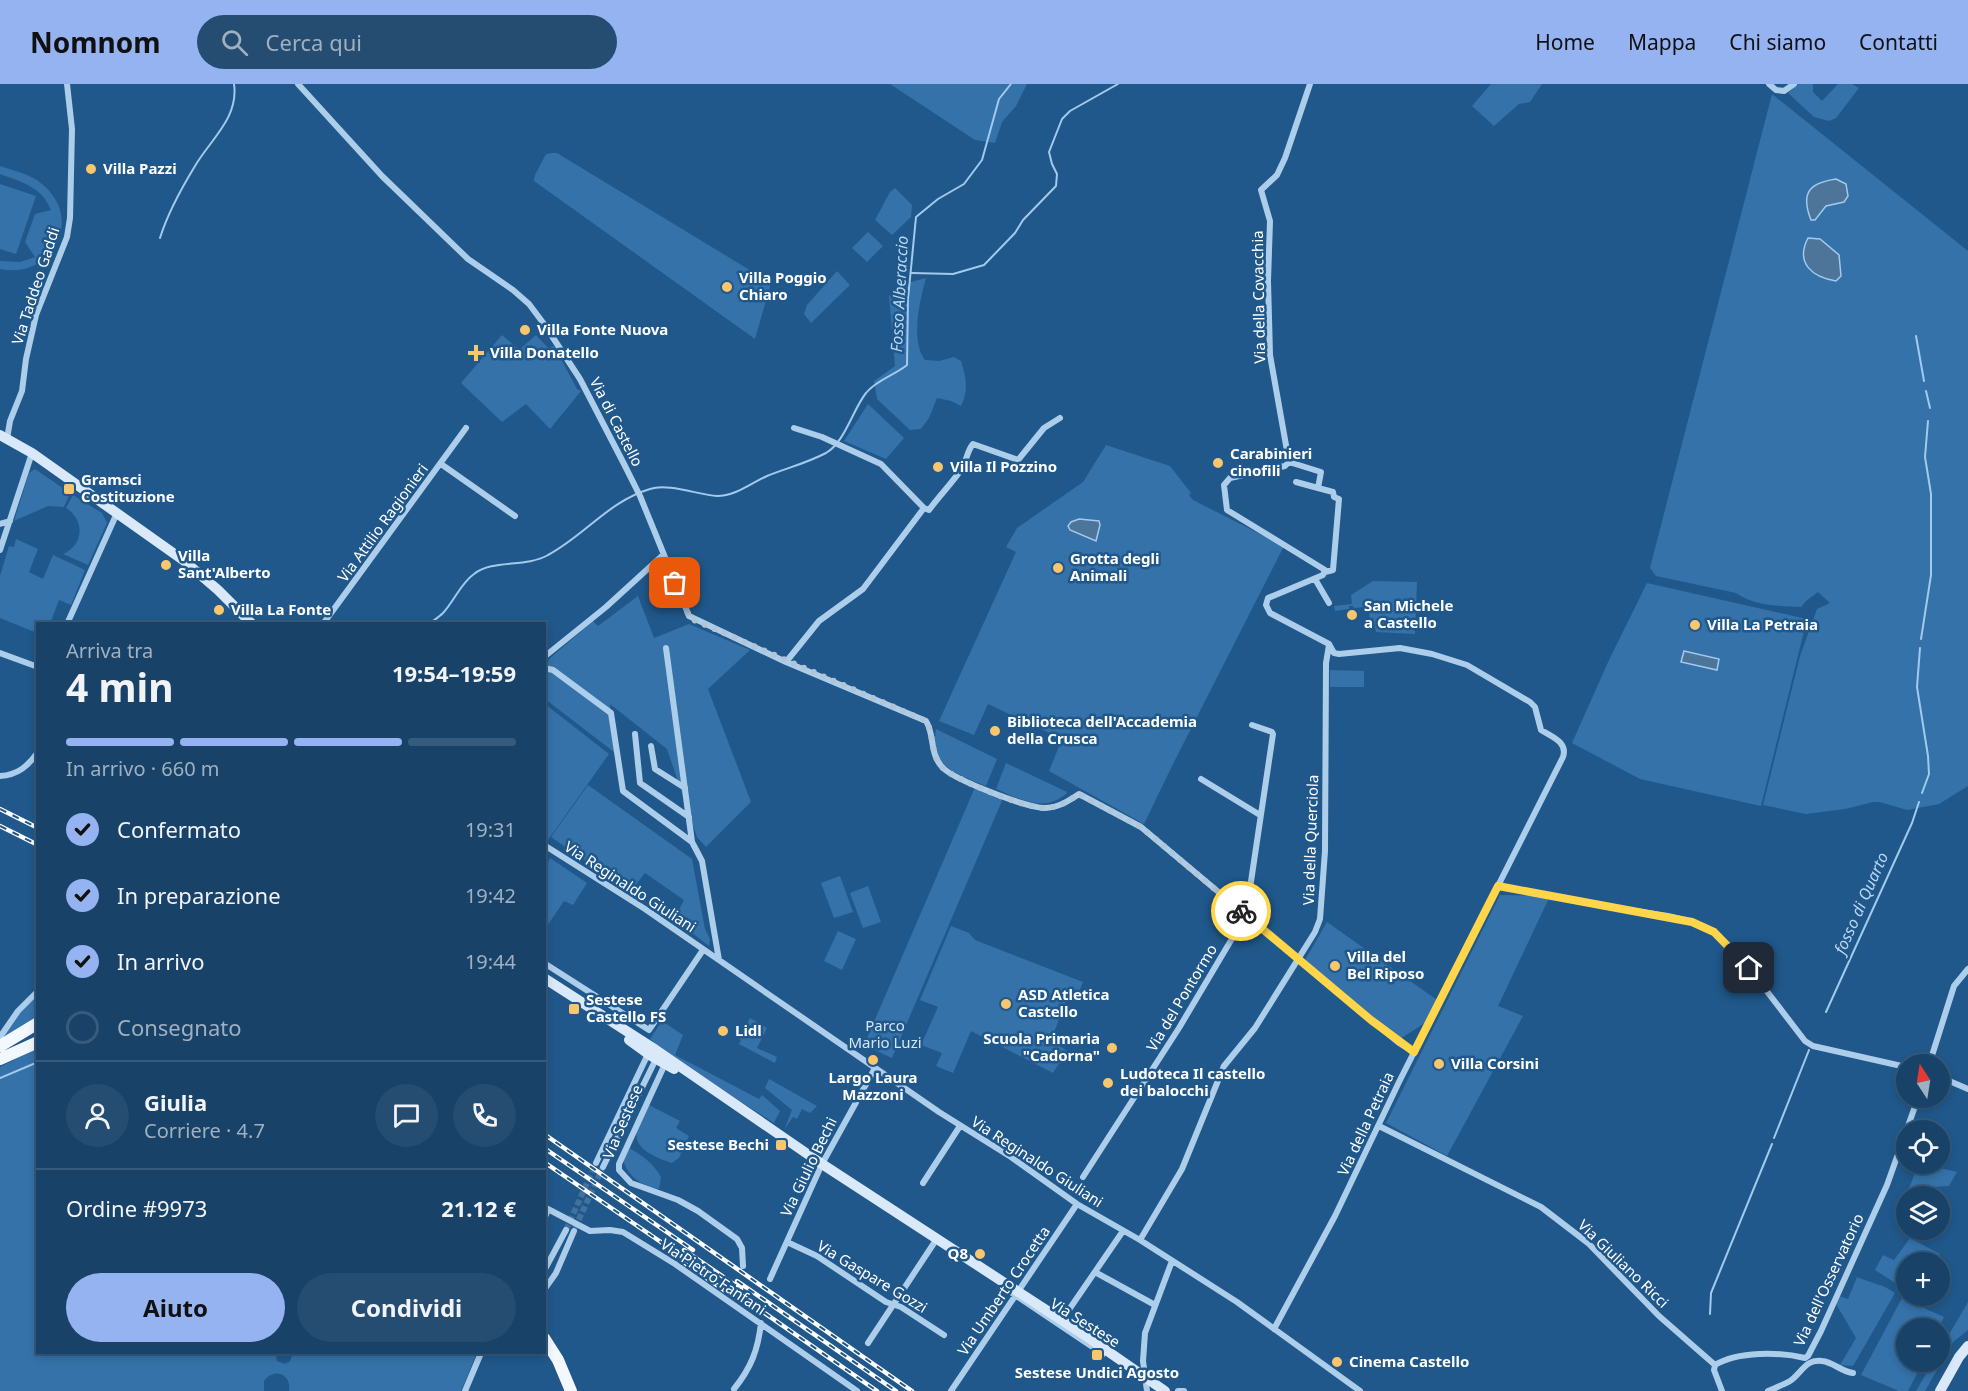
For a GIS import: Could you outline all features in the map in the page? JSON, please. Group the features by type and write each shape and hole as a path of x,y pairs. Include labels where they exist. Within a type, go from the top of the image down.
{"main road":[{"path":"2,435 32,453 192,567 250,622"},
{"name":"Via Sestese","path":"546,979 629,1032 822,1164 1165,1391"},
{"name":"Via Sestese","path":"594,1010 655,1058 736,1105"},
{"path":"0,1047 36,1024"},
{"path":"0,1059 36,1043"},
{"path":"546,1341 558,1360 571,1391"},
{"path":"1940,1391 1959,1357 1968,1346"}],"street":[{"name":"Via Taddeo Gaddi","path":"2,435 22,391 26,359 36,315 68,237 72,129 67,84"},
{"name":"Via di Castello","path":"298,84 382,176 468,259 513,290 528,304 559,345 580,379 639,493 689,616 786,662 926,721 932,749 937,760 943,768 955,776 1035,808 1058,806 1079,794 1141,827 1246,915"},
{"name":"Via della Covacchia","path":"1289,462 1270,355 1268,281 1270,221 1261,190 1277,175 1285,158 1310,84"},
{"path":"1769,84 1776,90 1784,91 1794,84"},
{"path":"794,428 836,443 886,467 924,508 930,510 964,465 969,448 973,444 1018,460 1044,428 1060,418"},
{"name":"Via Attilio Ragionieri","path":"324,622 466,428"},
{"path":"0,550 4,529 10,521 32,453"},
{"path":"1318,488 1321,472 1289,462 1285,466 1230,478 1224,485 1227,510 1319,565 1325,572"},
{"name":"Via Attilio Ragionieri","path":"441,464 514,516"},
{"path":"1296,482 1334,492 1334,497 1339,499 1333,570 1268,598 1266,605 1270,613 1329,644"},
{"path":"786,662 819,621 863,589 924,508"},
{"path":"68,622 117,513"},
{"path":"0,524 10,521"},
{"path":"546,655 606,607 663,555"},
{"path":"1315,579 1329,603"},
{"name":"Via della Petraia","path":"1274,1329 1335,1216 1399,1082 1564,753 1562,743 1541,730 1535,707 1530,702 1467,665 1432,654 1400,648 1340,654 1334,653 1329,644"},
{"name":"Via della Querciola","path":"1140,1240 1182,1169 1224,1066 1254,1028 1315,932 1320,919 1325,851 1326,663 1329,644"},
{"path":"666,648 692,842 702,861 719,960"},
{"path":"0,653 36,666"},
{"path":"546,668 553,670 611,713 623,791 692,842"},
{"name":"Via del Pontormo","path":"1083,1177 1179,1028 1246,915 1273,734 1252,725"},
{"path":"635,734 640,783 689,817"},
{"path":"651,746 655,769 685,788"},
{"path":"3,776 26,768 36,755"},
{"path":"1200,779 1260,814"},
{"name":"Via Reginaldo Giuliani","path":"546,846 645,909 1077,1204 1140,1240 1237,1302 1360,1391"},
{"path":"1498,886 1692,922 1714,932 1749,968 1805,1041 1813,1046 1896,1065"},
{"path":"1246,915 1399,1043 1414,1052"},
{"name":"Via Reginaldo Giuliani","path":"546,964 649,1030 703,950"},
{"path":"1932,1054 1954,986 1968,969"},
{"path":"0,1037 18,1011 36,993"},
{"path":"629,1032 655,1058 683,1068"},
{"path":"0,1047 7,1051 16,1051"},
{"path":"596,1163 655,1058"},
{"path":"603,1167 655,1058"},
{"name":"Via Sestese","path":"655,1058 619,1164 619,1170 631,1183 678,1200 734,1236 741,1243 743,1266"},
{"name":"Via Giulio Bechi","path":"770,1280 822,1164 875,1068"},
{"path":"1950,1081 1968,1089"},
{"name":"Via dell'Osservatorio","path":"1715,1365 1739,1357 1773,1354 1805,1358 1808,1356 1887,1185 1914,1108"},
{"path":"923,1183 960,1126"},
{"name":"Via Giuliano Ricci","path":"1379,1126 1541,1207 1588,1243 1659,1316 1715,1365"},
{"name":"Via Umberto Crocetta","path":"951,1391 1077,1204"},
{"name":"Via Pietro Fanfani","path":"546,1209 590,1231 623,1232 675,1264 857,1391"},
{"path":"546,1267 566,1230"},
{"path":"546,1287 556,1273 574,1231"},
{"path":"1066,1314 1124,1231"},
{"path":"868,1343 936,1240"},
{"name":"Via Gaspare Gozzi","path":"786,1242 817,1256 886,1302 902,1307 944,1335"},
{"path":"1147,1391 1142,1357 1144,1340 1172,1262"},
{"path":"1095,1272 1155,1305"},
{"path":"734,1389 747,1374 754,1357 761,1323"},
{"path":"465,1391 481,1354"},
{"path":"1768,1391 1791,1380 1813,1361 1824,1361 1848,1373 1853,1373"},
{"path":"1715,1365 1714,1370 1722,1391"},
{"path":"1178,1391 1184,1391"}],"green space":[{"path":"890,84 1027,84 1016,106 1002,122 995,143 975,140"},
{"path":"1491,84 1542,84 1530,102 1519,104 1494,126 1472,106"},
{"path":"1798,84 1813,84 1813,92 1822,101 1838,84 1852,84 1859,88 1836,118 1829,121 1814,117 1788,93"},
{"path":"1772,94 1968,251 1968,786 1939,804 1907,810 1873,802 1845,809 1806,814 1763,805 1800,656 1817,609 1830,603 1818,592 1801,607 1759,603 1736,593 1656,576 1650,568"},
{"path":"557,153 771,283 755,339 534,181 546,154"},
{"path":"0,166 28,175 42,184 55,198 61,214 61,229 57,244 35,265 18,270 0,269 0,261 20,262 35,257 25,242 35,214 51,210 42,196 30,186 0,174"},
{"path":"0,184 36,196 16,254 0,249"},
{"path":"895,188 912,205 911,217 892,235 875,220 890,192"},
{"path":"868,232 883,246 867,262 852,248"},
{"path":"837,271 850,285 811,323 804,314 807,305"},
{"path":"926,278 917,331 920,352 925,360 939,361 954,357 961,361 966,389 961,406 937,398 929,418 921,429 910,430 877,399 874,381 895,366 889,296 904,284"},
{"path":"502,335 519,350 536,335 548,348 554,346 577,389 581,391 550,429 526,404 502,422 461,383"},
{"path":"868,404 904,438 886,459 844,441"},
{"path":"1106,445 1170,466 1191,493 1189,495 1193,500 1284,546 1144,824 1049,771 1062,739 988,704 974,735 939,721 1016,552 1006,547 1017,528 1083,482"},
{"path":"35,469 70,493 64,507 48,506 14,521 29,473"},
{"path":"73,495 102,513 107,523 88,565 63,554 75,545 80,532 76,519 66,508"},
{"path":"16,539 38,549 29,572 43,579 53,555 85,570 71,605 59,600 51,622 36,622 36,633 0,618 0,576 9,546 14,547"},
{"path":"1373,581 1417,582 1415,634 1376,632 1368,607 1349,606 1349,609 1335,611 1334,606 1352,604 1351,595"},
{"path":"1647,583 1807,619 1761,806 1640,779 1572,743"},
{"path":"638,596 654,638 689,624 750,650 708,689 751,802 706,847 697,837 667,749 610,704 614,752 546,700 546,669 549,659 593,621 598,626"},
{"path":"1330,670 1364,671 1364,687 1330,687"},
{"path":"546,705 609,754 548,840 546,838"},
{"path":"936,729 997,759 986,786 956,773 941,761 935,742"},
{"path":"1006,763 1067,792 1057,800 1040,803 1023,800 996,789"},
{"path":"588,785 692,859 705,929 710,939 709,946 674,919 684,900 645,873 630,892 551,837"},
{"name":"Parco Mario Luzi","path":"976,785 1004,796 892,1058 864,1045"},
{"path":"550,858 587,883 573,905 564,901 546,928 546,866"},
{"path":"840,876 853,912 834,918 821,883"},
{"path":"868,886 881,922 863,928 850,893"},
{"path":"1500,895 1550,896 1498,1006 1523,1016 1447,1156 1386,1123"},
{"path":"1327,922 1437,1000 1428,1021 1400,1039 1305,960"},
{"name":"ASD Atletica Castello","path":"951,926 969,933 975,940 1083,982 1079,992 1071,989 1051,1040 1067,1051 1053,1073 971,1031 953,1073 936,1066 942,1053 921,1045 938,1007 920,1000"},
{"path":"838,931 856,939 842,970 824,961"},
{"path":"36,994 35,1021 2,1038"},
{"path":"750,1018 767,1028 757,1048 777,1057 775,1063 739,1044 741,1040 739,1039"},
{"path":"665,1023 683,1035 675,1055 759,1099 762,1095 780,1111 774,1123 669,1056 650,1039 660,1024"},
{"path":"36,1049 36,1354 275,1354 277,1361 285,1364 290,1361 293,1354 477,1354 461,1391 289,1391 288,1380 281,1374 273,1374 264,1381 264,1391 0,1391 0,1067"},
{"path":"769,1079 817,1106 810,1113 802,1109 797,1119 793,1117 784,1130 792,1110 765,1088"},
{"path":"649,1105 680,1121 676,1128 689,1136 679,1158 672,1163 648,1152 639,1143 638,1128"},
{"path":"629,1148 647,1160 658,1172 661,1177 659,1189 641,1183 629,1172 623,1160"},
{"path":"1950,1170 1957,1172 1949,1186 1909,1186 1914,1174 1950,1174"},
{"path":"1909,1240 1914,1240 1936,1252 1900,1252"},
{"path":"1883,1255 1894,1260 1896,1257 1896,1284 1875,1270"},
{"path":"1857,1277 1895,1293 1853,1366 1840,1365 1856,1338 1836,1304 1839,1296 1848,1299"},
{"path":"1968,1302 1968,1330 1950,1347 1950,1333"},
{"path":"1898,1306 1920,1306 1944,1317 1896,1318 1896,1372 1918,1372 1908,1391 1899,1391 1861,1375"},
{"path":"1927,1372 1936,1372 1925,1391 1916,1391"}],"shaded area":[{"path":"1836,179 1846,184 1848,196 1844,202 1826,206 1815,220 1811,220 1807,202 1810,190 1820,183"},
{"path":"1808,238 1820,239 1839,255 1841,276 1836,281 1820,276 1808,267 1805,262 1804,247"},
{"path":"1079,519 1099,521 1096,541 1070,530 1068,526 1071,522"},
{"path":"1684,651 1719,659 1717,670 1681,662"}],"waterway":[{"path":"160,238 185,183 228,118 232,108 234,84"},
{"name":"Fosso Alberaccio","path":"432,622 443,613 465,582 482,569 539,559 548,555 609,510 635,495 650,489 666,487 717,496 737,492 767,476 819,457 833,448 866,393 907,365 908,299 916,217 938,199 964,184 982,160 999,99 1011,84"},
{"path":"912,273 953,274 984,265 1056,186 1057,174 1049,152 1062,119 1070,111 1118,84"},
{"name":"fosso di Quarto","path":"1916,336 1924,381"},
{"path":"1926,391 1930,408"},
{"name":"fosso di Quarto","path":"1921,639 1931,575 1931,494 1925,457 1928,421"},
{"name":"fosso di Quarto","path":"1920,648 1917,687 1929,774 1922,793"},
{"name":"fosso di Quarto","path":"1826,1012 1912,823 1919,802"},
{"name":"fosso di Quarto","path":"1774,1138 1809,1050"},
{"name":"Fosso Alberaccio","path":"0,1078 36,1063"},
{"name":"fosso di Quarto","path":"1710,1314 1711,1293 1772,1144"}],"tunnel":[{"path":"566,1230 596,1163"},
{"path":"575,1228 603,1167"}],"railway":[{"path":"0,809 36,827"},
{"path":"0,826 36,844"},
{"path":"546,1135 912,1391"},
{"path":"546,1149 693,1250"},
{"path":"546,1163 690,1262"},
{"path":"684,1250 741,1289"},
{"path":"682,1261 734,1297"},
{"path":"737,1281 896,1391"},
{"path":"730,1289 877,1391"}],"way so far":[{"path":"675,583 689,616 694,620 926,721 932,749 937,760 943,768 955,776 1035,808 1058,806 1079,794 1141,827 1241,911"}],"place":[{"name":"Villa Pazzi","path":"91,169"},
{"name":"Villa Poggio Chiaro","path":"727,287"},
{"name":"Villa Fonte Nuova","path":"525,330"},
{"name":"Villa Donatello","path":"476,353"},
{"name":"Carabinieri cinofili","path":"1218,463"},
{"name":"Villa Il Pozzino","path":"938,467"},
{"name":"Gramsci Costituzione","path":"69,489"},
{"name":"Villa Sant'Alberto","path":"166,565"},
{"name":"Grotta degli Animali","path":"1058,568"},
{"name":"Villa La Fonte","path":"219,610"},
{"name":"San Michele a Castello","path":"1352,615"},
{"name":"Villa La Petraia","path":"1695,625"},
{"name":"Biblioteca dell'Accademia della Crusca","path":"995,731"},
{"name":"Villa del Bel Riposo","path":"1335,966"},
{"name":"ASD Atletica Castello","path":"1006,1004"},
{"name":"Sestese Castello FS","path":"574,1009"},
{"name":"Lidl","path":"723,1031"},
{"name":"Scuola Primaria \"Cadorna\"","path":"1112,1048"},
{"name":"Largo Laura Mazzoni","path":"873,1060"},
{"name":"Villa Corsini","path":"1439,1064"},
{"name":"Ludoteca Il castello dei balocchi","path":"1108,1083"},
{"name":"Sestese Bechi","path":"781,1145"},
{"name":"Q8","path":"980,1254"},
{"name":"Sestese Undici Agosto","path":"1097,1355"},
{"name":"Cinema Castello","path":"1337,1362"}],"route":[{"path":"1241,911 1399,1043 1414,1052 1498,886 1692,922 1714,932 1749,968"}]}
